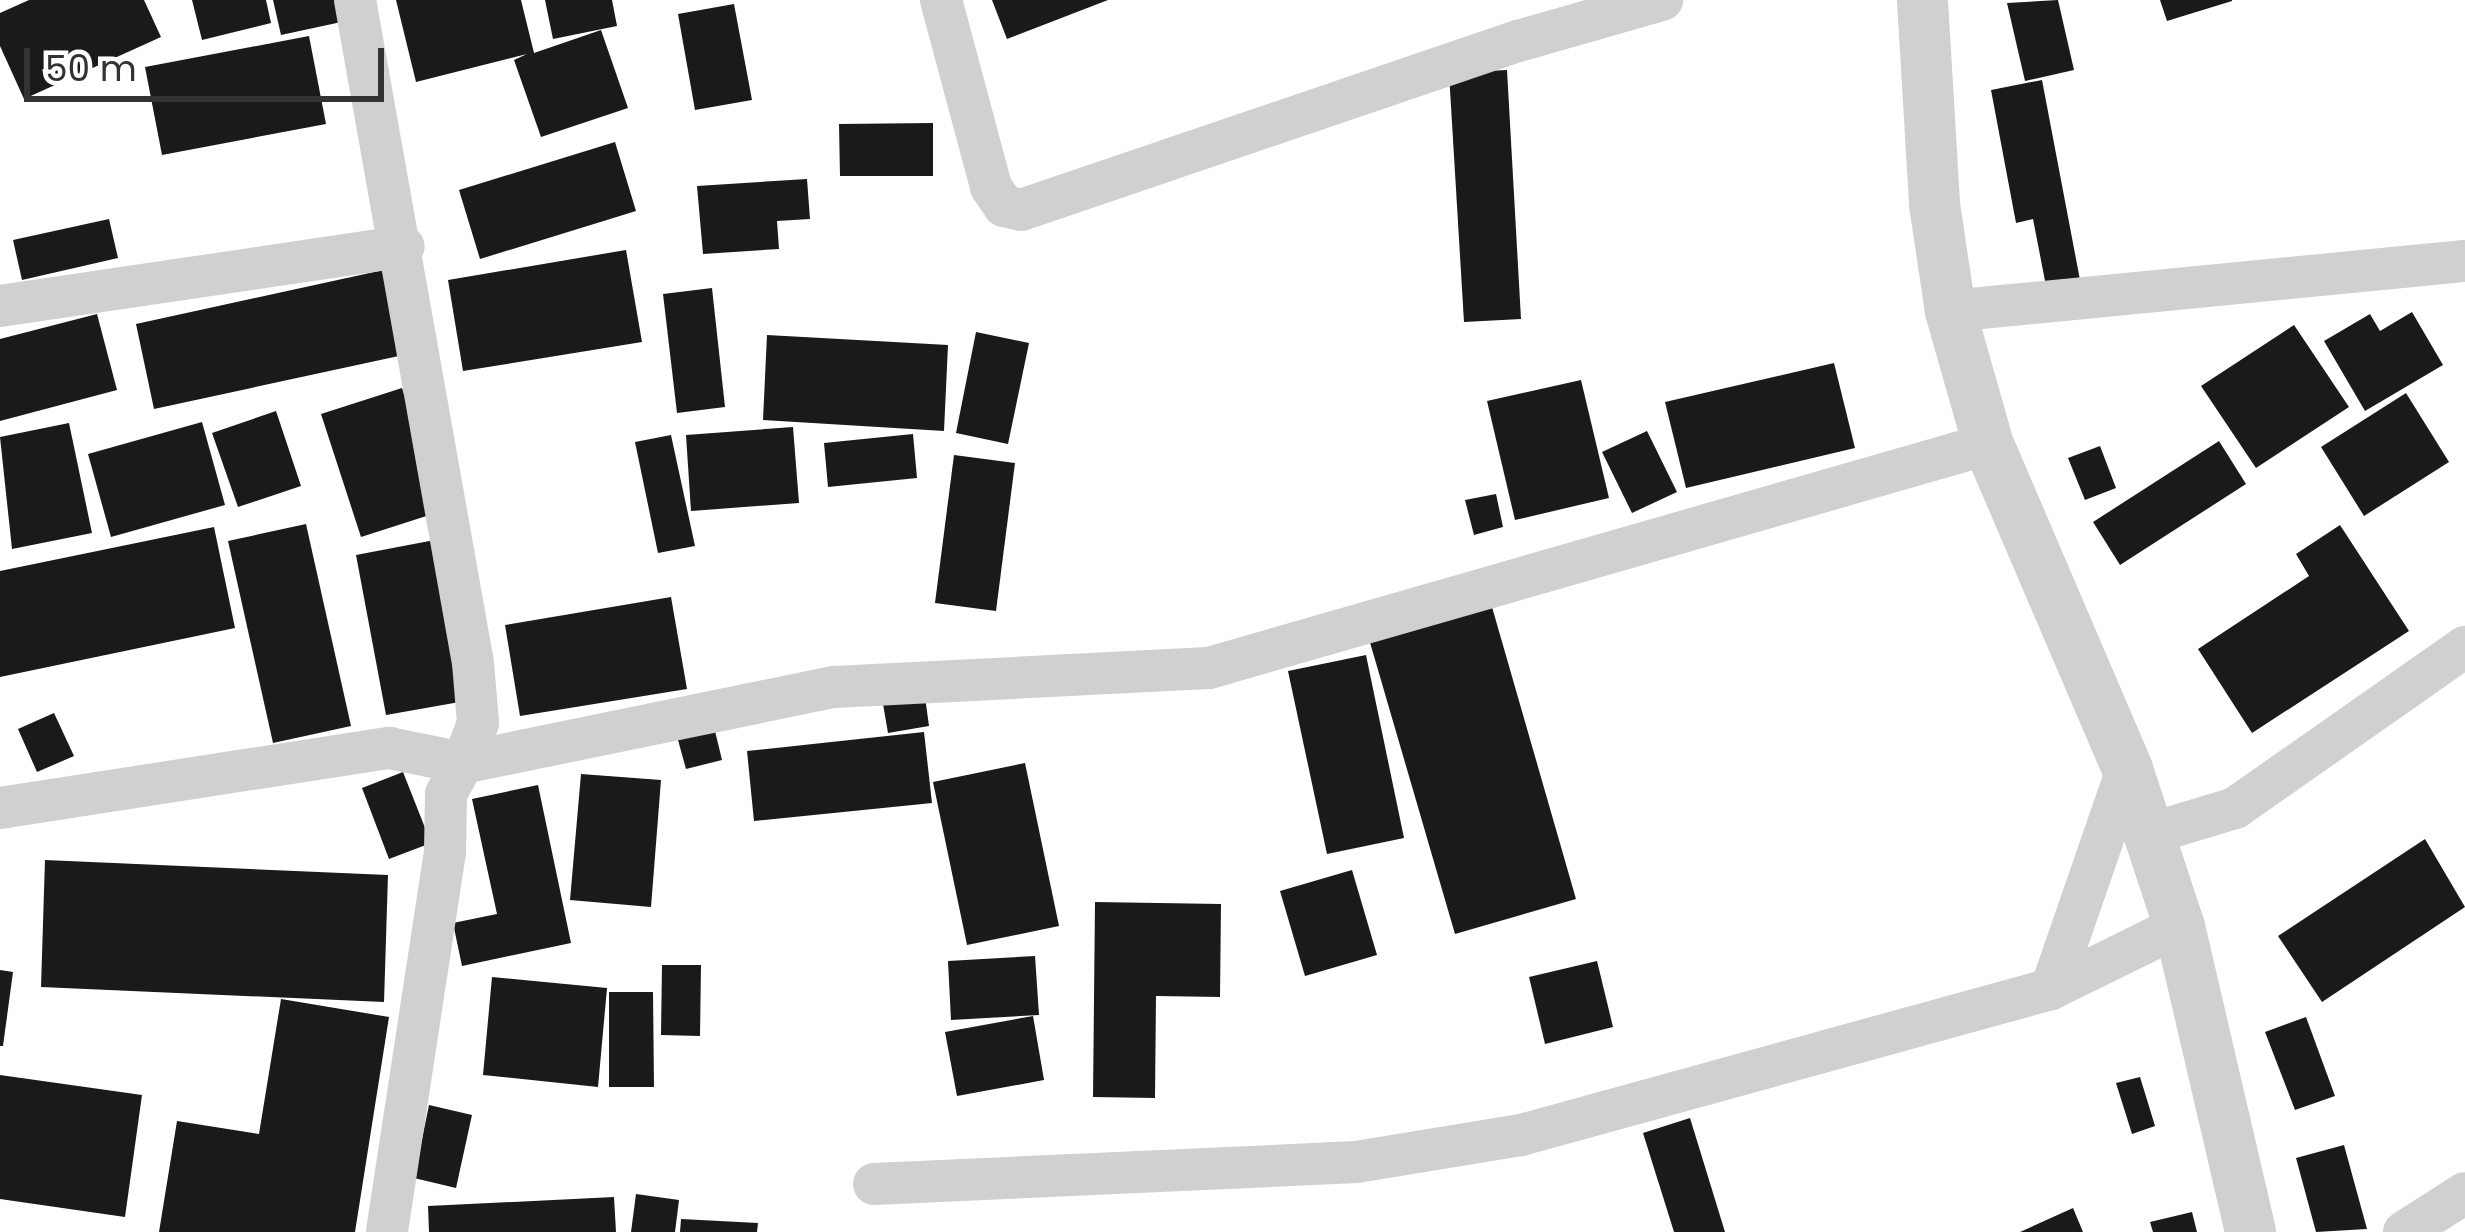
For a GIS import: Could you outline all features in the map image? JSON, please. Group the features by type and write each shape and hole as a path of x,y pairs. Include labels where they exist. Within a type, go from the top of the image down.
{"street":[{"path":"355,0 404,246 473,663 478,723 446,794 445,852 387,1232"},
{"path":"941,0 992,188 1004,206 1021,210 1518,41 1662,0"},
{"path":"1922,0 1934,203 1950,310 1988,444 2126,769 2180,926 2250,1232"},
{"path":"0,306 404,246"},
{"path":"1950,310 2465,261"},
{"path":"0,808 388,748 463,763 834,687 1209,668 1988,444"},
{"path":"2149,834 2235,808 2465,647"},
{"path":"2051,989 2126,769"},
{"path":"874,1184 1356,1162 1521,1136 2051,989 2180,926"},
{"path":"2404,1232 2465,1193"}],"building":[{"path":"29,0 144,0 161,37 24,99 0,46 0,13"},
{"path":"192,0 266,0 271,23 202,40"},
{"path":"273,0 342,0 346,21 281,35"},
{"path":"396,0 521,0 534,53 601,30 628,108 541,137 514,60 527,54 416,82"},
{"path":"545,0 612,0 617,26 553,39"},
{"path":"992,0 1108,0 1007,39"},
{"path":"2058,0 2074,70 2025,81 2007,3"},
{"path":"2160,0 2232,0 2232,1 2167,21"},
{"path":"734,4 752,100 695,110 678,14"},
{"path":"309,36 326,124 162,155 145,67"},
{"path":"1507,70 1521,319 1464,322 1449,73"},
{"path":"2042,80 2080,280 2046,286 2033,219 2016,223 1991,90"},
{"path":"933,123 933,176 840,176 839,124"},
{"path":"615,142 636,211 480,259 459,190"},
{"path":"807,179 810,219 777,221 779,249 703,254 697,186"},
{"path":"109,219 118,258 22,280 13,240"},
{"path":"626,250 642,342 463,371 448,280"},
{"path":"388,269 408,354 154,409 136,324"},
{"path":"712,288 725,407 677,413 663,294"},
{"path":"2412,312 2443,365 2365,411 2324,341 2370,314 2380,331"},
{"path":"97,314 117,390 0,421 0,339"},
{"path":"2294,325 2349,407 2256,468 2201,386"},
{"path":"976,332 1029,343 1008,444 956,433"},
{"path":"767,335 948,345 944,431 763,420"},
{"path":"1834,363 1855,448 1686,488 1665,402"},
{"path":"1581,380 1609,498 1515,520 1487,401"},
{"path":"402,388 442,511 361,537 321,414"},
{"path":"2406,393 2449,462 2364,516 2321,447"},
{"path":"276,411 301,486 238,507 212,433"},
{"path":"202,422 225,505 111,537 88,454"},
{"path":"69,423 92,533 12,549 0,437"},
{"path":"793,427 799,503 691,511 686,435"},
{"path":"1647,431 1677,492 1632,513 1602,452"},
{"path":"913,434 917,478 828,487 824,443"},
{"path":"671,435 695,546 658,553 635,442"},
{"path":"2219,441 2246,484 2120,565 2093,522"},
{"path":"2100,446 2116,488 2085,500 2068,458"},
{"path":"954,455 1015,463 996,611 935,603"},
{"path":"1496,494 1503,527 1474,535 1465,500"},
{"path":"306,524 351,726 273,743 228,541"},
{"path":"2340,525 2409,631 2252,733 2198,649 2309,576 2296,554"},
{"path":"214,527 235,628 0,677 0,571"},
{"path":"440,539 471,700 386,715 356,555"},
{"path":"671,597 687,689 520,716 505,625"},
{"path":"1492,607 1576,899 1455,934 1369,639"},
{"path":"1366,655 1404,838 1327,854 1288,671"},
{"path":"925,697 929,726 888,733 883,704"},
{"path":"54,713 74,756 37,772 18,729"},
{"path":"715,731 722,760 686,769 678,740"},
{"path":"924,732 932,803 754,821 747,751"},
{"path":"1025,763 1059,926 967,945 933,782"},
{"path":"403,772 431,843 389,859 362,788"},
{"path":"581,774 661,780 651,907 570,900"},
{"path":"538,785 571,943 462,966 453,923 497,914 472,799"},
{"path":"2425,839 2465,907 2322,1002 2278,936"},
{"path":"45,860 388,875 384,1002 41,987"},
{"path":"1352,870 1377,955 1305,976 1280,891"},
{"path":"1095,902 1221,904 1220,997 1156,996 1155,1098 1093,1097"},
{"path":"1035,956 1039,1015 951,1020 948,961"},
{"path":"1597,961 1613,1027 1545,1044 1529,977"},
{"path":"662,965 701,965 700,1036 661,1035"},
{"path":"0,970 13,972 3,1046 0,1046"},
{"path":"492,977 607,988 598,1087 483,1075"},
{"path":"609,992 653,992 654,1087 609,1087"},
{"path":"281,999 389,1017 355,1232 159,1232 177,1121 259,1134"},
{"path":"1033,1016 1044,1080 957,1096 945,1032"},
{"path":"2306,1017 2335,1096 2295,1110 2265,1032"},
{"path":"0,1075 142,1095 125,1217 0,1199"},
{"path":"2140,1077 2155,1126 2132,1134 2116,1083"},
{"path":"429,1105 472,1115 456,1188 414,1178"},
{"path":"1690,1118 1725,1232 1674,1232 1643,1133"},
{"path":"2344,1145 2367,1229 2316,1232 2296,1158"},
{"path":"636,1194 679,1200 675,1232 631,1232"},
{"path":"614,1197 616,1232 429,1232 428,1206"},
{"path":"2073,1208 2083,1232 2020,1232"},
{"path":"2192,1212 2197,1232 2153,1232 2150,1222"},
{"path":"681,1219 758,1223 757,1232 680,1232"}]}
